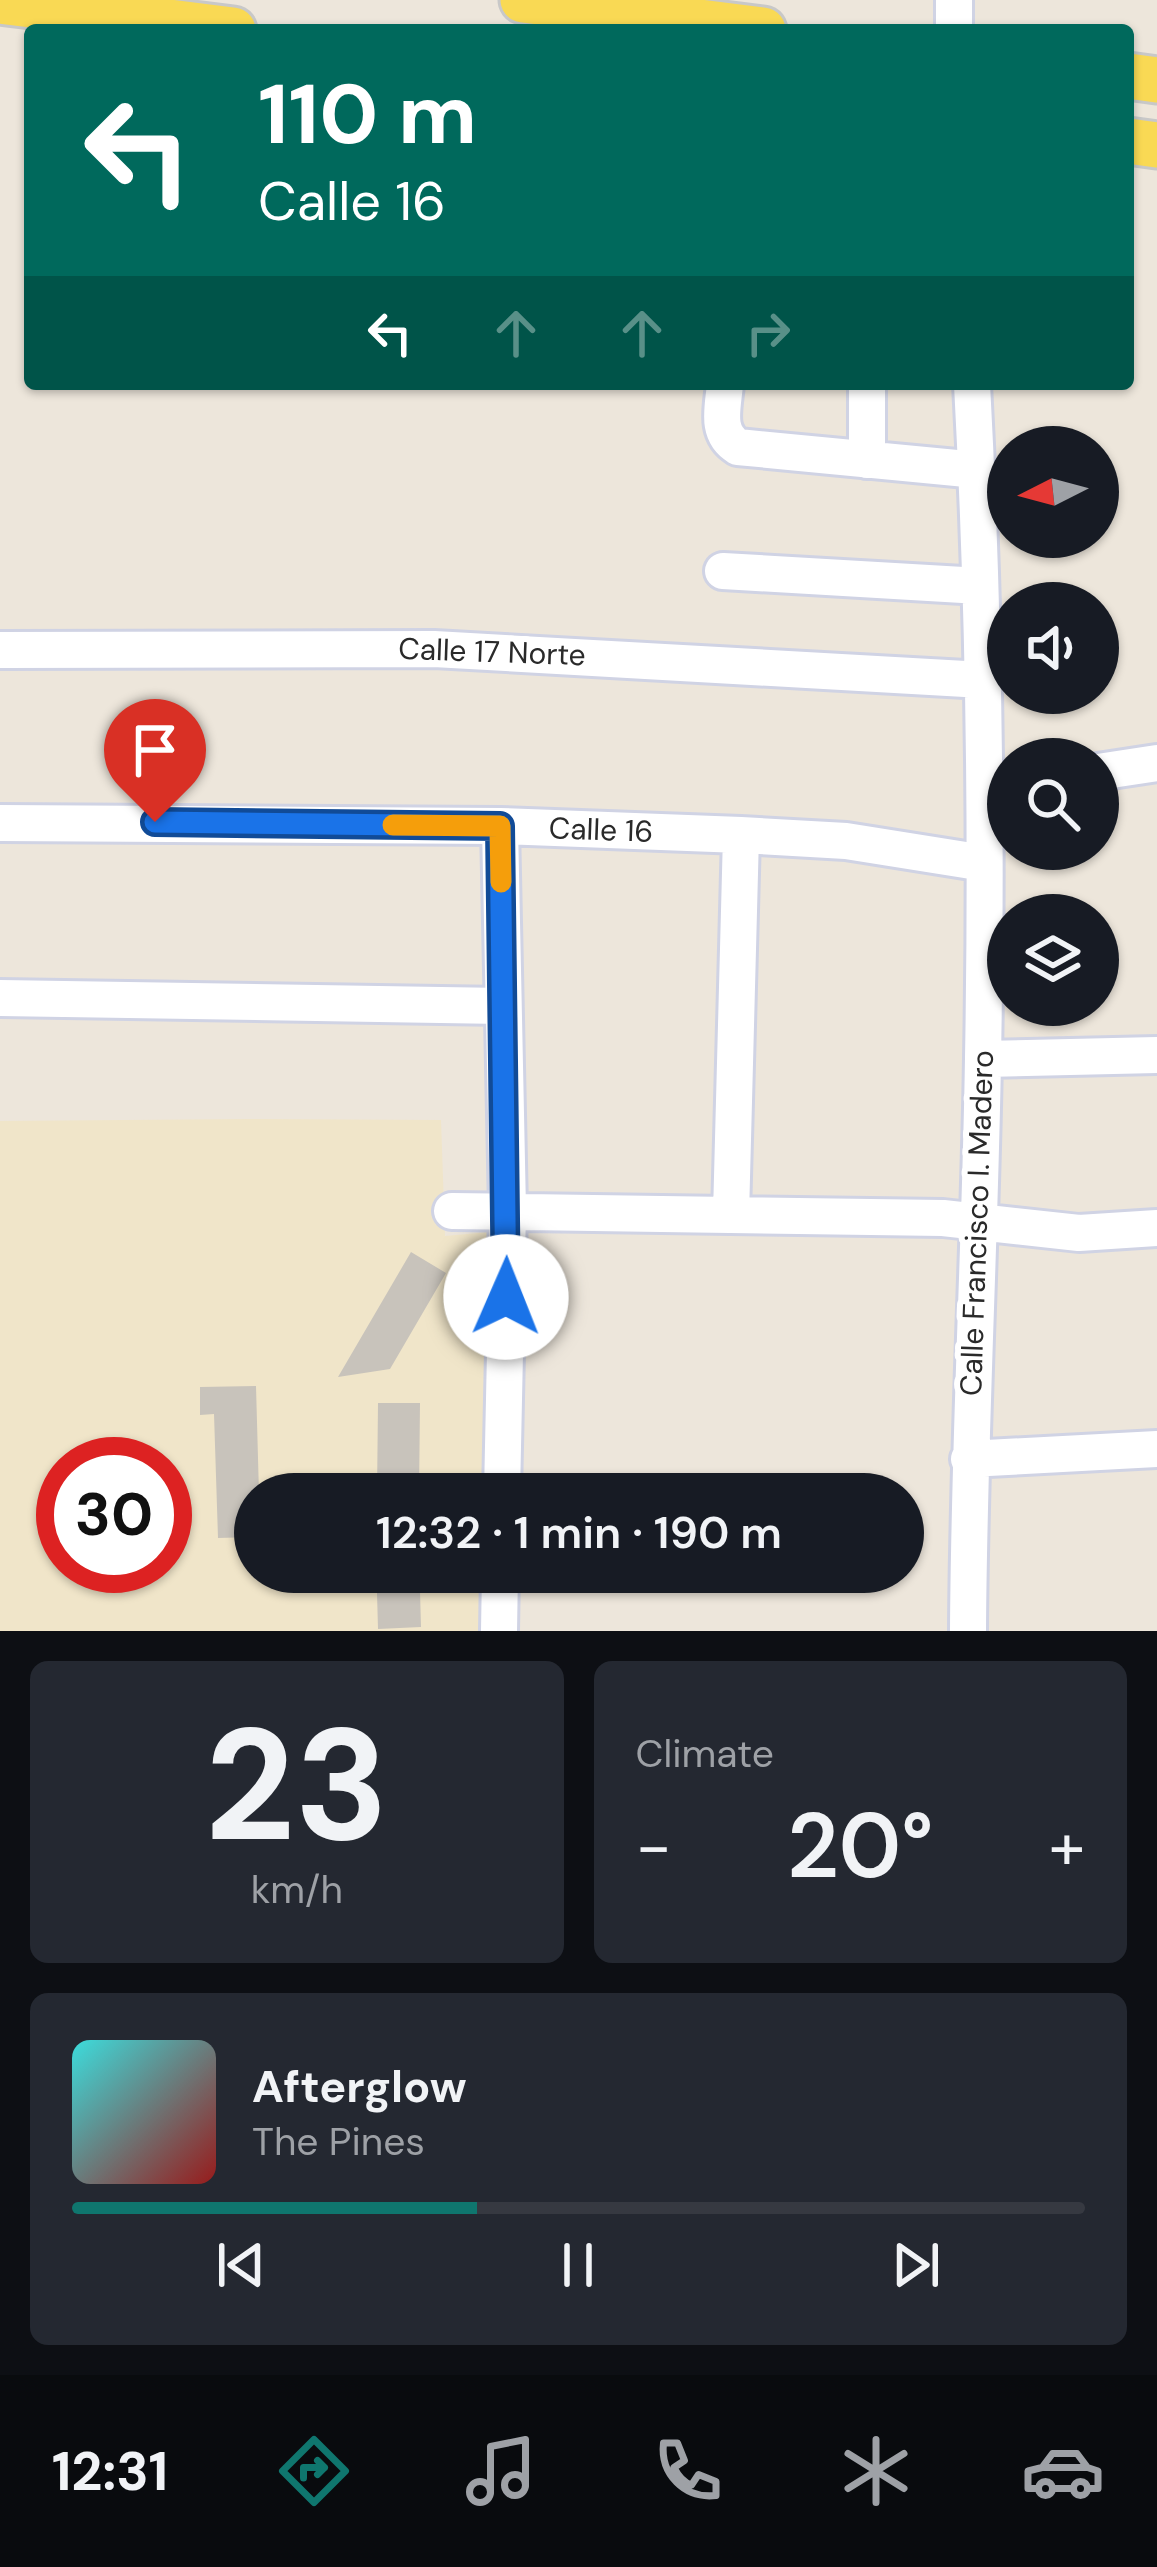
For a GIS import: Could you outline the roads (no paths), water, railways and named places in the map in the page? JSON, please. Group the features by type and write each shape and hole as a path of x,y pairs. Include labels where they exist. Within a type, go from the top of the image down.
{"main road":[{"path":"0,1 185,24"},
{"path":"549,2 715,24"}],"street":[{"path":"725,390 722,427 727,440 738,447 977,470"},
{"path":"866,390 867,460"},
{"name":"Calle Francisco I. Madero","path":"972,390 983,680 990,738"},
{"path":"723,572 980,586"},
{"name":"Calle 17 Norte","path":"0,650 434,649 983,680"},
{"path":"1119,772 1156,773"},
{"name":"Calle 16","path":"0,823 500,826 741,835 846,841 984,863"},
{"path":"500,826 508,1210 502,1473"},
{"path":"731,1215 741,835"},
{"name":"Calle Francisco I. Madero","path":"968,1631 987,844"},
{"path":"0,998 503,1006"},
{"path":"983,1059 1157,1055"},
{"path":"452,1211 977,1220 1047,1231 1157,1228"},
{"path":"969,1459 1157,1449"},
{"path":"499,1631 500,1593"}]}
